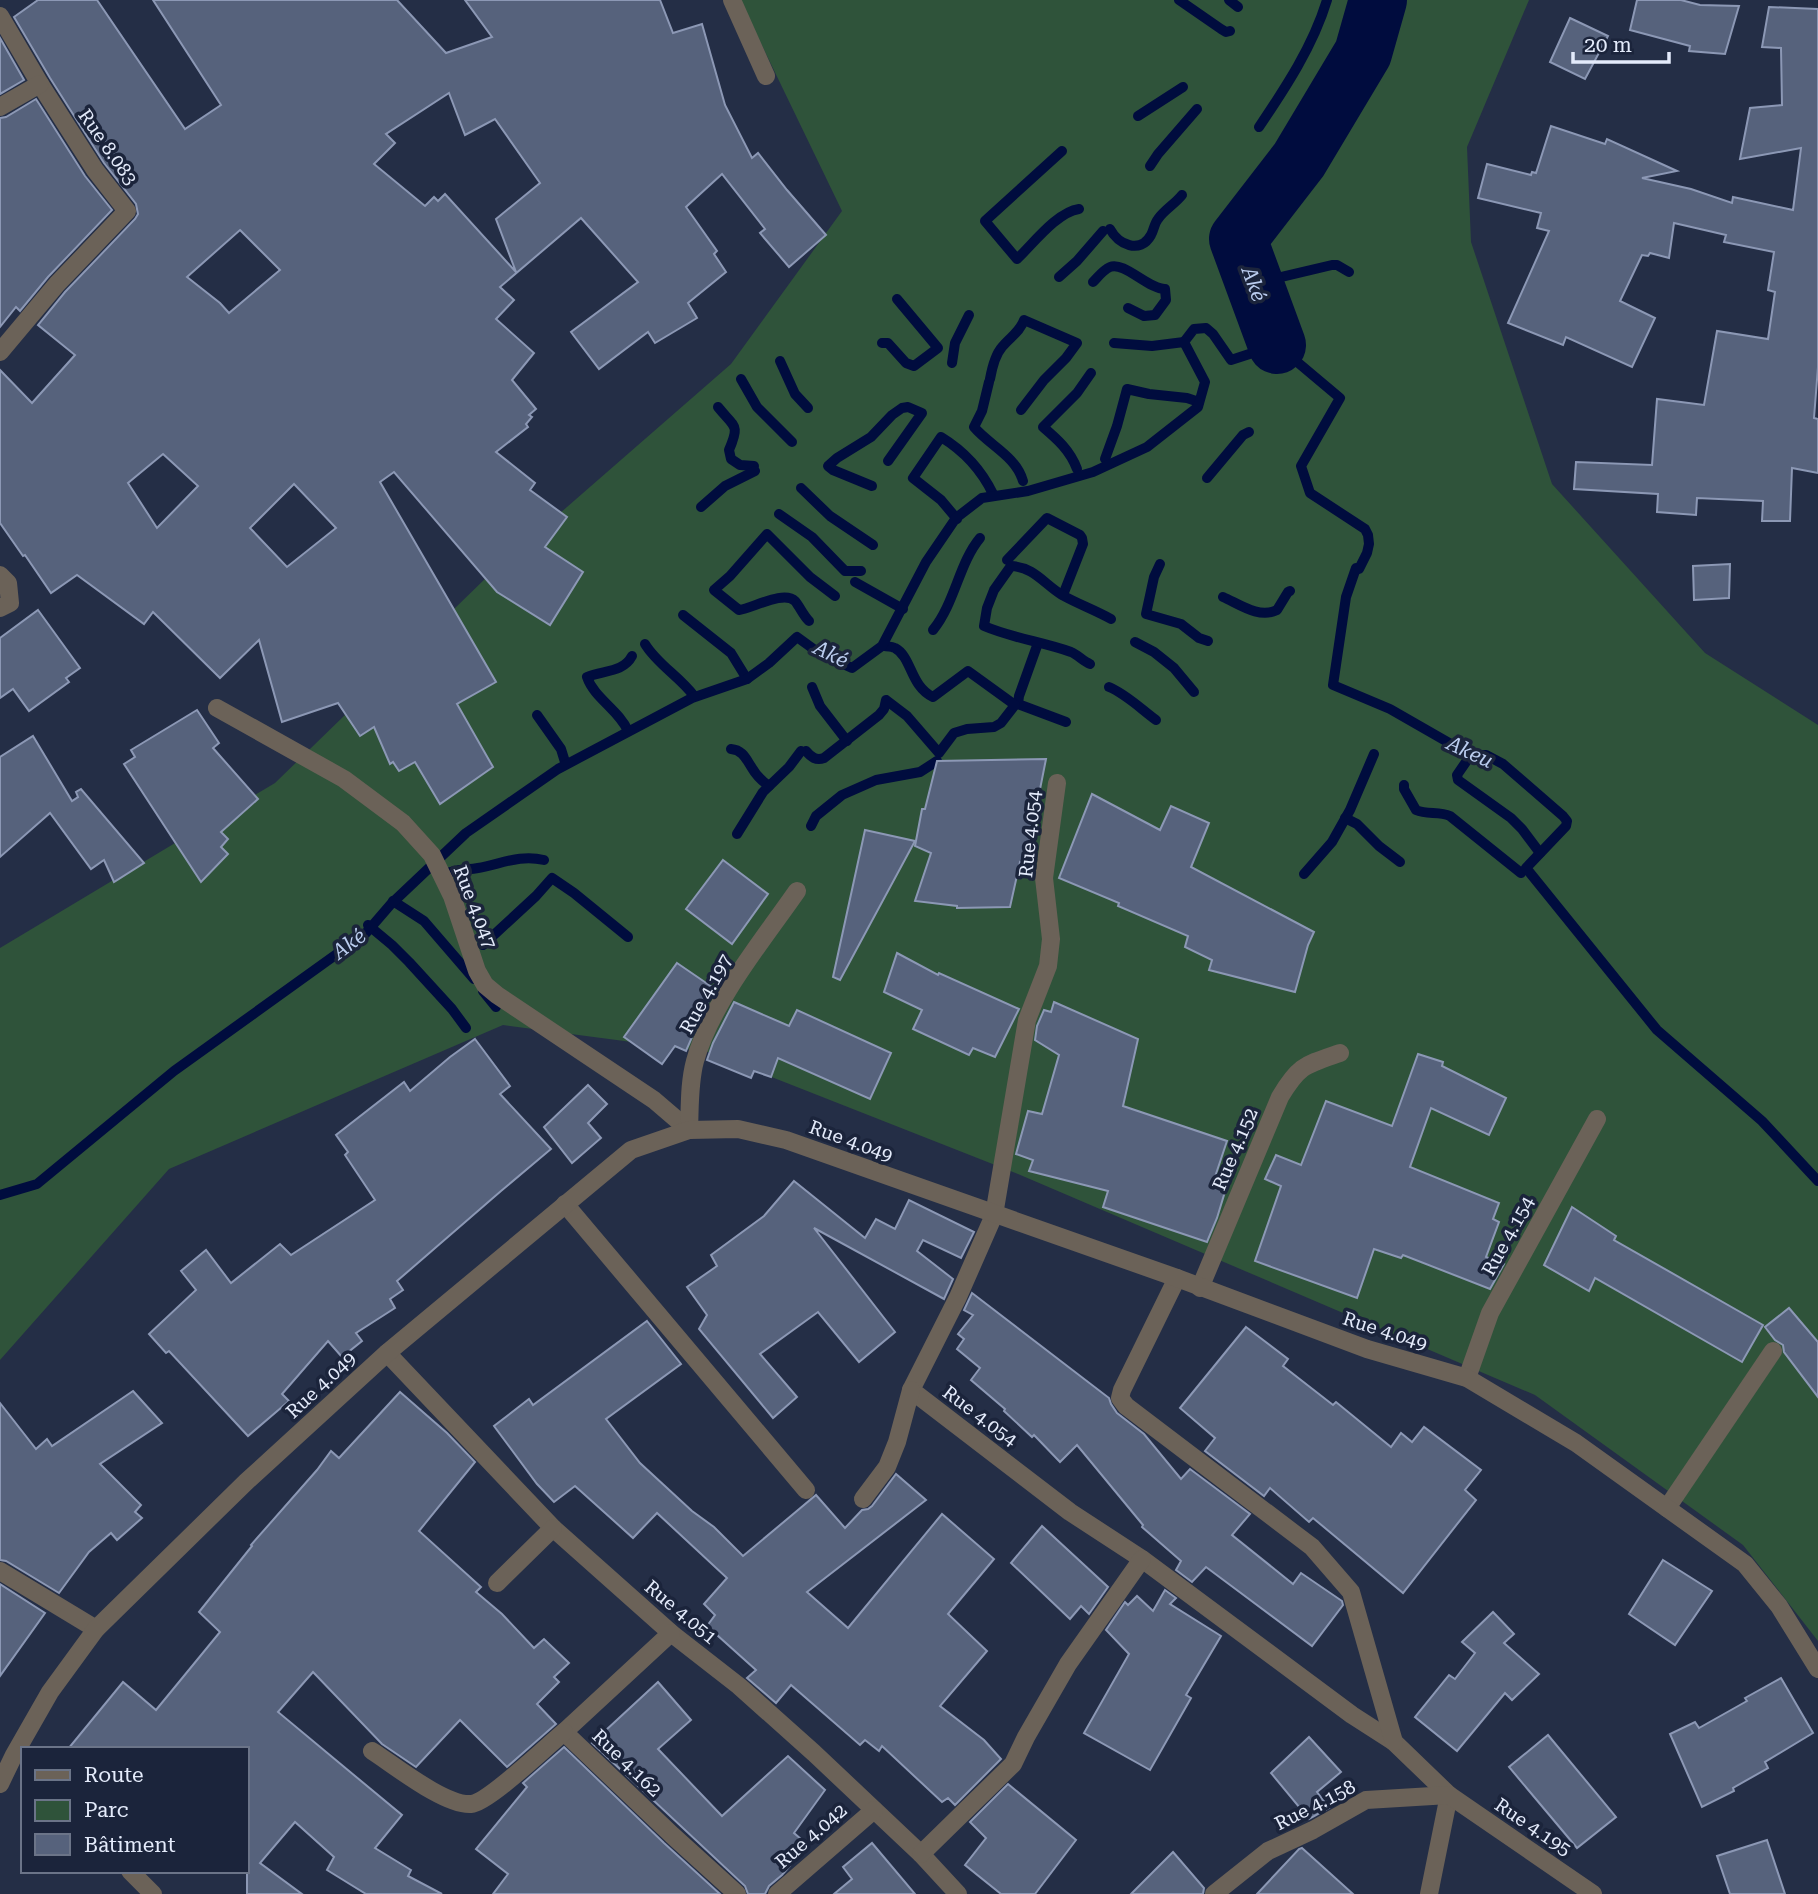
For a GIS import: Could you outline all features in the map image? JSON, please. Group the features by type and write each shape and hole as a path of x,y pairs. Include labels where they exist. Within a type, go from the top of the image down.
{"street":[{"path":"732,0 766,76"},
{"name":"Rue 8.083","path":"0,16 95,170 127,211 57,284 0,352"},
{"path":"0,107 40,84"},
{"path":"0,575 8,583 10,603 0,608"},
{"name":"Rue 4.047","path":"217,708 344,779 402,823 432,855 452,896 477,971 485,985 654,1100 689,1130"},
{"name":"Rue 4.054","path":"1057,783 1044,878 1051,939 1048,965 1027,1020 994,1215 958,1297 911,1391 1070,1512 1142,1559 1352,1715 1394,1742 1449,1795"},
{"name":"Rue 4.197","path":"689,1130 690,1083 695,1059 713,1017 730,987 797,891"},
{"name":"Rue 4.152","path":"1200,1288 1280,1097 1293,1076 1308,1063 1340,1053"},
{"name":"Rue 4.154","path":"1467,1378 1490,1313 1597,1118"},
{"name":"Rue 4.049","path":"24,1747 50,1692 96,1629 246,1482 387,1353 631,1150 689,1130 738,1129 786,1140 1177,1278 1367,1349 1467,1378 1576,1443 1745,1564 1779,1606 1818,1669"},
{"path":"565,1204 806,1490"},
{"path":"1177,1278 1120,1398 1126,1406 1312,1547 1351,1592 1394,1742"},
{"path":"1667,1507 1773,1351"},
{"name":"Rue 4.051","path":"387,1353 553,1528 671,1633 748,1694 814,1753 921,1854 958,1894"},
{"path":"863,1499 887,1467 911,1391"},
{"path":"497,1583 553,1528"},
{"path":"921,1854 1013,1764 1068,1664 1142,1559"},
{"path":"0,1571 96,1629"},
{"name":"Rue 4.162","path":"671,1633 564,1732 737,1894"},
{"path":"372,1751 434,1792 453,1801 472,1804 491,1794 564,1732"},
{"name":"Rue 4.049","path":"0,1784 18,1760"},
{"path":"1429,1894 1449,1795"},
{"name":"Rue 4.158","path":"1214,1894 1268,1851 1313,1830 1366,1800 1449,1795"},
{"name":"Rue 4.195","path":"1449,1795 1593,1894"},
{"name":"Rue 4.042","path":"777,1894 874,1810"},
{"path":"132,1873 153,1894"}],"green space":[{"path":"740,0 1529,0 1467,147 1471,242 1552,484 1705,653 1818,725 1818,1641 1743,1545 1535,1395 1018,1174 708,1052 503,1025 169,1169 0,1360 0,948 275,783 489,575 731,364 842,211"}],"building":[{"path":"38,0 97,0 185,129 221,105 153,0 397,0 446,53 492,37 465,0 660,0 673,33 702,24 725,105 752,158 758,153 826,235 789,267 760,233 765,229 722,174 686,207 717,251 714,254 726,272 688,303 697,318 655,343 648,332 599,369 571,332 638,282 581,218 500,287 514,300 496,319 534,353 512,380 536,409 529,415 532,417 526,424 528,427 496,452 535,483 530,490 567,517 545,547 583,572 550,625 497,592 394,472 380,482 496,682 457,704 493,767 440,804 415,762 399,771 393,762 390,764 374,727 360,736 338,703 282,722 259,640 220,678 153,612 144,624 77,575 51,593 0,523 0,370 32,403 75,355 38,325 138,214 136,204 104,163 14,17","holes":["449,93 465,135 495,119 540,183 496,219 516,272 445,194 438,201 434,197 425,206 374,164 395,143 386,134","240,230 280,270 229,313 187,277","163,454 198,486 157,528 128,483","294,484 336,528 287,567 250,528"]},
{"path":"1637,0 1681,0 1700,5 1739,6 1725,54 1689,51 1690,46 1630,30"},
{"path":"1769,7 1818,9 1818,367 1814,418 1818,419 1818,473 1792,468 1790,521 1762,521 1763,501 1697,498 1696,515 1657,512 1658,494 1574,489 1576,462 1652,465 1657,399 1704,405 1717,331 1768,339 1775,292 1768,290 1774,252 1724,242 1726,235 1674,223 1669,258 1650,253 1648,256 1642,255 1620,301 1655,318 1632,367 1566,337 1563,345 1508,323 1549,231 1537,228 1541,213 1478,198 1487,164 1531,175 1532,172 1536,173 1551,126 1605,144 1607,139 1677,171 1642,178 1691,189 1732,203 1733,197 1793,210 1801,148 1740,159 1750,108 1782,105 1781,48 1762,47"},
{"path":"1570,18 1608,36 1585,79 1550,62"},
{"path":"0,38 24,80 0,94"},
{"path":"36,99 85,176 112,210 48,277 20,311 16,307 0,327 0,118"},
{"path":"1730,564 1729,598 1694,600 1693,566"},
{"path":"38,610 80,668 66,678 69,682 29,711 13,689 0,698 0,638"},
{"path":"197,710 219,743 213,748 258,799 221,832 228,839 221,847 228,854 201,882 124,764 135,757 131,750"},
{"path":"33,736 72,801 78,797 76,792 81,789 144,863 114,882 104,860 91,869 50,813 0,857 0,757"},
{"path":"1046,759 1025,865 1020,862 1010,907 957,908 915,901 931,853 915,846 922,809 925,809 937,761"},
{"path":"1092,794 1160,830 1171,806 1209,823 1191,867 1314,932 1295,992 1209,970 1212,960 1185,947 1188,936 1059,878"},
{"path":"865,830 915,841 840,980 833,977"},
{"path":"723,860 768,894 732,944 686,909"},
{"path":"897,953 938,975 939,973 1019,1009 995,1057 973,1048 969,1055 913,1029 922,1010 884,992"},
{"path":"677,963 715,989 686,1051 675,1046 662,1064 624,1037"},
{"path":"734,1002 789,1026 797,1010 891,1053 870,1099 778,1058 771,1077 754,1071 751,1078 707,1060"},
{"path":"1054,1002 1138,1039 1123,1106 1227,1141 1214,1180 1227,1185 1207,1242 1103,1207 1108,1191 1029,1171 1033,1160 1016,1154 1028,1111 1042,1114 1059,1055 1035,1040 1037,1026 1044,1010 1051,1012"},
{"path":"475,1039 510,1086 500,1094 551,1149 397,1281 403,1290 390,1299 395,1308 356,1333 362,1341 342,1357 328,1341 282,1394 289,1401 248,1436 169,1351 166,1353 149,1334 196,1290 181,1271 206,1250 231,1283 280,1244 291,1255 375,1200 345,1155 348,1152 336,1135 404,1082 410,1091"},
{"path":"1418,1054 1443,1062 1442,1066 1506,1098 1489,1135 1431,1108 1410,1167 1499,1203 1493,1219 1499,1222 1486,1257 1504,1264 1490,1289 1403,1255 1401,1258 1374,1249 1357,1298 1255,1261 1281,1186 1265,1179 1276,1155 1301,1165 1326,1101 1392,1126"},
{"path":"588,1085 607,1104 588,1123 601,1138 572,1163 544,1127"},
{"path":"794,1181 865,1238 876,1219 895,1229 909,1200 974,1232 961,1258 923,1240 917,1251 953,1279 944,1299 814,1228 895,1332 859,1362 818,1312 760,1354 797,1397 773,1418 699,1329 707,1315 687,1287 717,1266 711,1255 764,1216"},
{"path":"1572,1207 1616,1236 1614,1240 1763,1325 1742,1362 1595,1278 1589,1291 1544,1265"},
{"path":"972,1293 1109,1398 1117,1413 1144,1434 1181,1479 1190,1469 1250,1514 1232,1535 1293,1584 1301,1573 1342,1601 1343,1605 1312,1646 1206,1567 1192,1582 1176,1570 1181,1561 1142,1527 1077,1445 1060,1462 1034,1435 1032,1437 971,1380 980,1368 957,1349 964,1339 958,1334 973,1315 964,1310"},
{"path":"1789,1308 1818,1342 1818,1397 1784,1352 1783,1345 1775,1340 1765,1327"},
{"path":"647,1321 681,1364 606,1419 640,1463 743,1556 816,1495 845,1528 862,1510 872,1506 896,1474 926,1500 807,1592 848,1628 942,1514 994,1559 948,1614 987,1651 940,1706 984,1740 1001,1759 955,1805 948,1798 942,1802 882,1746 879,1751 865,1740 860,1745 791,1685 776,1703 747,1678 756,1670 707,1626 715,1615 704,1604 727,1578 657,1513 633,1538 575,1486 554,1502 537,1484 494,1426 529,1399 533,1405"},
{"path":"1246,1327 1288,1359 1283,1366 1333,1405 1336,1402 1391,1447 1401,1433 1412,1442 1424,1427 1481,1470 1465,1490 1476,1500 1403,1593 1313,1518 1309,1522 1270,1488 1264,1496 1205,1451 1215,1438 1180,1408"},
{"path":"133,1391 162,1423 100,1464 141,1505 135,1512 142,1518 117,1540 111,1533 89,1552 59,1593 0,1560 0,1403 36,1449 47,1439 52,1446"},
{"path":"400,1392 447,1433 475,1462 419,1531 481,1587 476,1592 502,1614 534,1648 544,1639 569,1663 554,1677 559,1682 537,1704 556,1724 507,1767 460,1720 416,1767 382,1744 313,1672 278,1712 402,1815 375,1848 411,1870 408,1876 442,1894 366,1894 327,1870 334,1857 295,1822 260,1863 302,1894 247,1894 248,1747 70,1747 123,1682 156,1710 220,1632 199,1612 251,1545 331,1451 339,1458"},
{"path":"1042,1526 1108,1587 1089,1614 1081,1606 1070,1619 1011,1563"},
{"path":"1663,1560 1712,1591 1675,1645 1629,1614"},
{"path":"0,1584 45,1613 0,1676"},
{"path":"1165,1590 1176,1598 1170,1604 1221,1636 1186,1695 1191,1698 1150,1770 1084,1733 1129,1654 1106,1630 1125,1602 1128,1605 1137,1596 1153,1611"},
{"path":"1493,1612 1514,1634 1504,1643 1539,1674 1512,1700 1505,1693 1457,1751 1415,1717 1449,1675 1455,1679 1475,1653 1462,1642"},
{"path":"1781,1678 1813,1733 1765,1762 1768,1768 1733,1788 1734,1791 1702,1807 1670,1734 1695,1722 1699,1728"},
{"path":"658,1682 691,1720 658,1749 722,1816 788,1756 825,1790 794,1833 808,1845 769,1886 765,1894 748,1894 745,1886 592,1743"},
{"path":"1548,1735 1616,1817 1577,1848 1509,1767"},
{"path":"1309,1737 1341,1772 1317,1792 1329,1808 1309,1819 1271,1773"},
{"path":"564,1747 720,1894 493,1894 508,1874 476,1849 527,1787 523,1783"},
{"path":"1008,1784 1076,1840 1035,1894 1001,1894 965,1865 986,1838 970,1822"},
{"path":"1767,1840 1785,1894 1730,1894 1717,1856"},
{"path":"872,1843 915,1894 834,1894 852,1879 843,1867"},
{"path":"1302,1848 1353,1894 1257,1894"},
{"path":"1173,1852 1204,1888 1203,1894 1131,1894"}],"waterway":[{"path":"1179,0 1221,29 1230,31"},
{"path":"1229,0 1238,7"},
{"path":"1259,127 1306,50 1327,0"},
{"name":"Aké","path":"1277,345 1238,239 1299,160 1363,53 1378,0"},
{"path":"1138,116 1183,87"},
{"path":"1150,166 1197,109"},
{"path":"1062,151 985,221 1017,259 1054,222 1079,209"},
{"path":"1110,229 1124,243 1141,245 1151,235 1160,216 1182,195"},
{"path":"1059,277 1103,231"},
{"path":"1269,280 1332,265 1349,272"},
{"path":"1093,282 1105,270 1116,266 1151,285 1165,289 1166,300 1155,315 1144,316 1128,308"},
{"path":"882,343 888,343 906,363 914,366 938,348 897,299"},
{"path":"952,363 955,343 969,315"},
{"path":"990,379 997,354 1024,320 1077,343 1021,410"},
{"name":"Aké","path":"0,1195 37,1184 174,1071 366,933 391,904 466,833 558,769 692,698 747,679 797,637 819,653 852,668 882,646 926,562 956,518 982,498 1028,491 1093,472 1147,447 1198,407 1205,382 1184,342 1194,329 1206,328 1231,360 1277,345 1340,398 1301,466 1310,493 1365,529 1368,535 1367,553 1359,569 1356,568 1346,597 1333,685 1390,709 1472,756 1486,755 1503,764 1563,816 1567,821 1566,826 1526,868 1657,1030 1762,1121 1818,1181"},
{"path":"1114,343 1152,346 1184,342"},
{"path":"780,361 795,394 808,408"},
{"path":"1077,469 1067,451 1043,427 1077,393 1091,373"},
{"path":"741,379 757,407 792,442"},
{"path":"989,382 982,411 974,427 1008,458 1020,472 1023,481"},
{"path":"1105,459 1127,389 1199,402"},
{"path":"718,407 734,427 729,450 731,459 740,465 754,466"},
{"path":"872,486 828,466 871,437 902,408 908,407 922,413 888,461"},
{"path":"1207,478 1243,435 1249,432"},
{"path":"957,519 941,500 913,478 941,437 971,461 993,494"},
{"path":"701,507 725,486 755,471"},
{"path":"801,488 830,516 873,545"},
{"path":"779,514 812,537 845,571 861,571"},
{"path":"1007,560 1047,518 1080,535 1083,544 1063,595"},
{"path":"809,621 790,598 776,598 739,610 714,590 767,534 810,577 835,596"},
{"path":"933,630 947,608 967,559 980,538"},
{"path":"1160,564 1154,577 1146,614 1181,624 1199,638 1208,641"},
{"path":"1090,664 1071,652 984,626 994,590 1011,566 1019,567 1026,569 1062,595 1111,619"},
{"path":"855,582 903,609"},
{"path":"1223,597 1249,610 1263,613 1277,610 1290,591"},
{"path":"683,615 731,653 747,679"},
{"path":"1135,642 1154,652 1174,668 1194,692"},
{"path":"1038,643 1018,704 1066,722"},
{"path":"645,644 694,696"},
{"path":"806,751 814,758 824,758 879,715 886,700 907,716 939,753 954,733 994,727 1001,723 1015,705 968,671 933,697 925,692 915,679 901,652 884,646"},
{"path":"628,731 587,677 618,668 632,656"},
{"path":"812,687 820,706 847,741"},
{"path":"1109,687 1156,720"},
{"path":"537,715 561,749 565,762"},
{"path":"731,749 741,753 769,786"},
{"path":"737,834 763,792 801,751"},
{"path":"1304,874 1332,842 1350,810 1374,754"},
{"name":"Akeu","path":"1472,756 1457,775 1458,780 1511,818 1540,853"},
{"path":"811,826 816,816 842,795 876,780 920,772 937,761"},
{"path":"1404,785 1416,810 1450,816 1521,873"},
{"path":"1345,818 1357,824 1400,862"},
{"path":"445,874 519,859 544,860"},
{"path":"483,945 552,878 628,937"},
{"path":"393,901 424,921 474,979"},
{"path":"368,925 409,962 466,1028"},
{"path":"483,991 496,1007"}]}
